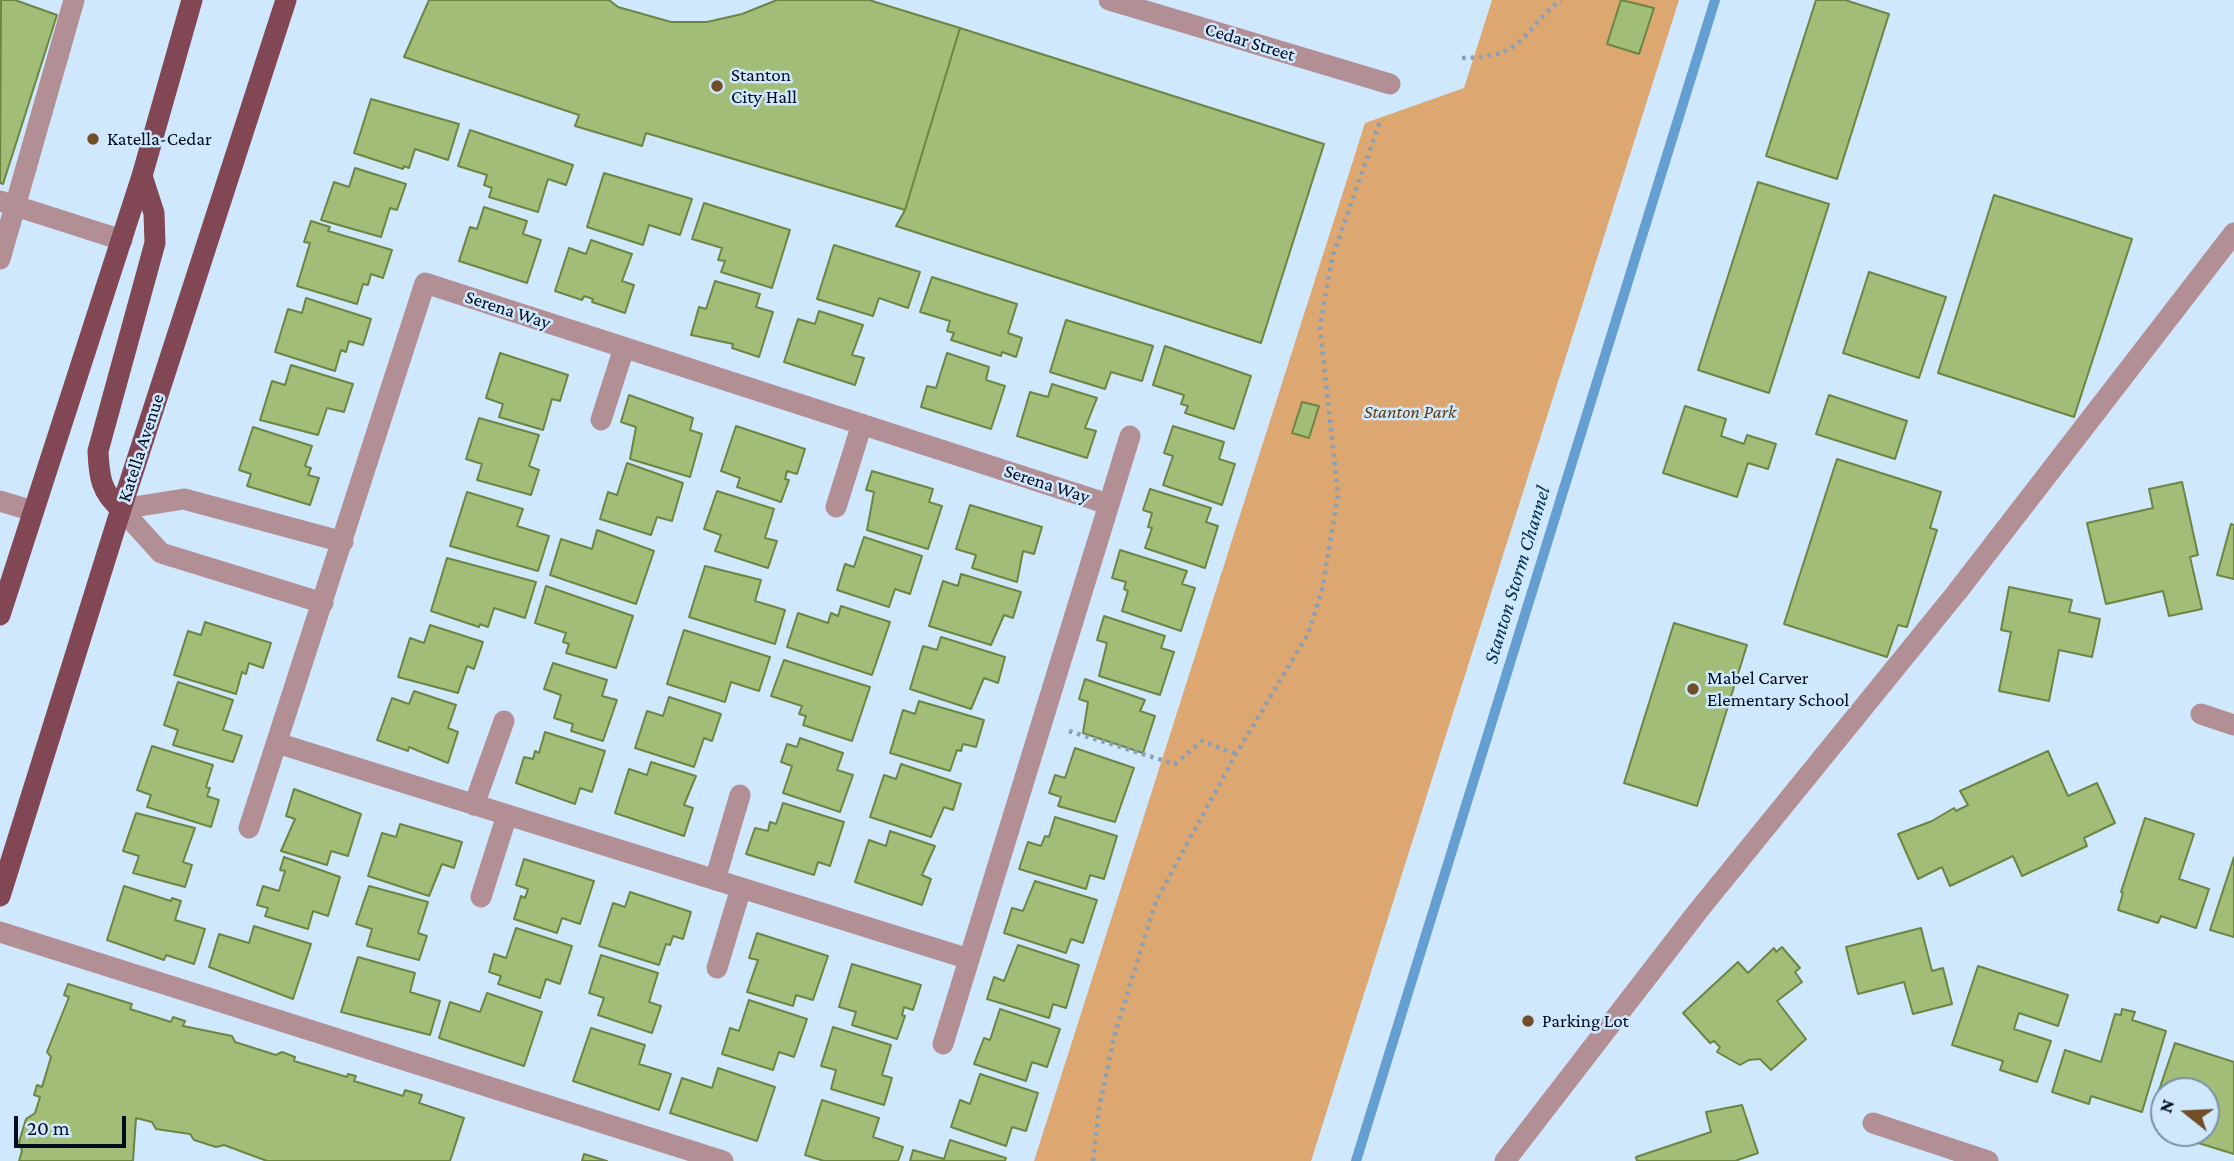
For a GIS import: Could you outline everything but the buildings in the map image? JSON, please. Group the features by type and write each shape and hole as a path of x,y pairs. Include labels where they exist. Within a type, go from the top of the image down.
{"main road":[{"path":"0,615 142,176 192,0"},
{"name":"Katella Avenue","path":"0,896 121,509 286,0"},
{"path":"121,509 105,496 99,475 98,451 155,243 154,214 142,176"}],"street":[{"path":"0,259 8,204 74,0"},
{"name":"Cedar Street","path":"1110,0 1390,84"},
{"path":"8,204 122,240"},
{"path":"1505,1161 1698,911 1957,592 2234,233"},
{"name":"Serena Way","path":"249,828 425,283 1108,504 943,1044"},
{"path":"601,421 624,348"},
{"path":"836,507 862,424"},
{"path":"1108,504 1130,436"},
{"path":"121,509 184,499 343,541"},
{"path":"0,500 33,511"},
{"path":"121,509 161,553 323,603"},
{"path":"2201,714 2234,725"},
{"path":"474,805 504,721"},
{"path":"277,743 969,958"},
{"path":"715,880 740,795"},
{"path":"481,897 507,815"},
{"path":"718,968 741,888"},
{"path":"0,932 723,1161"},
{"path":"1873,1123 1988,1161"}],"path":[{"path":"1462,58 1482,58 1506,52 1528,36 1562,0"},
{"path":"1093,1161 1099,1109 1114,1037 1156,901 1236,754 1308,634 1322,590 1338,495 1320,327 1332,258 1380,121"},
{"path":"1041,723 1175,764 1202,741 1236,754"}],"green space":[{"name":"Stanton Park","path":"1492,0 1679,0 1311,1161 1034,1161 1365,123 1464,88"}],"waterway":[{"name":"Stanton Storm Channel","path":"1356,1161 1715,0"}],"place":[{"name":"Stanton City Hall","path":"717,86"},
{"name":"Katella-Cedar","path":"93,139"},
{"name":"Mabel Carver Elementary School","path":"1693,689"},
{"name":"Parking Lot","path":"1528,1021"}]}
